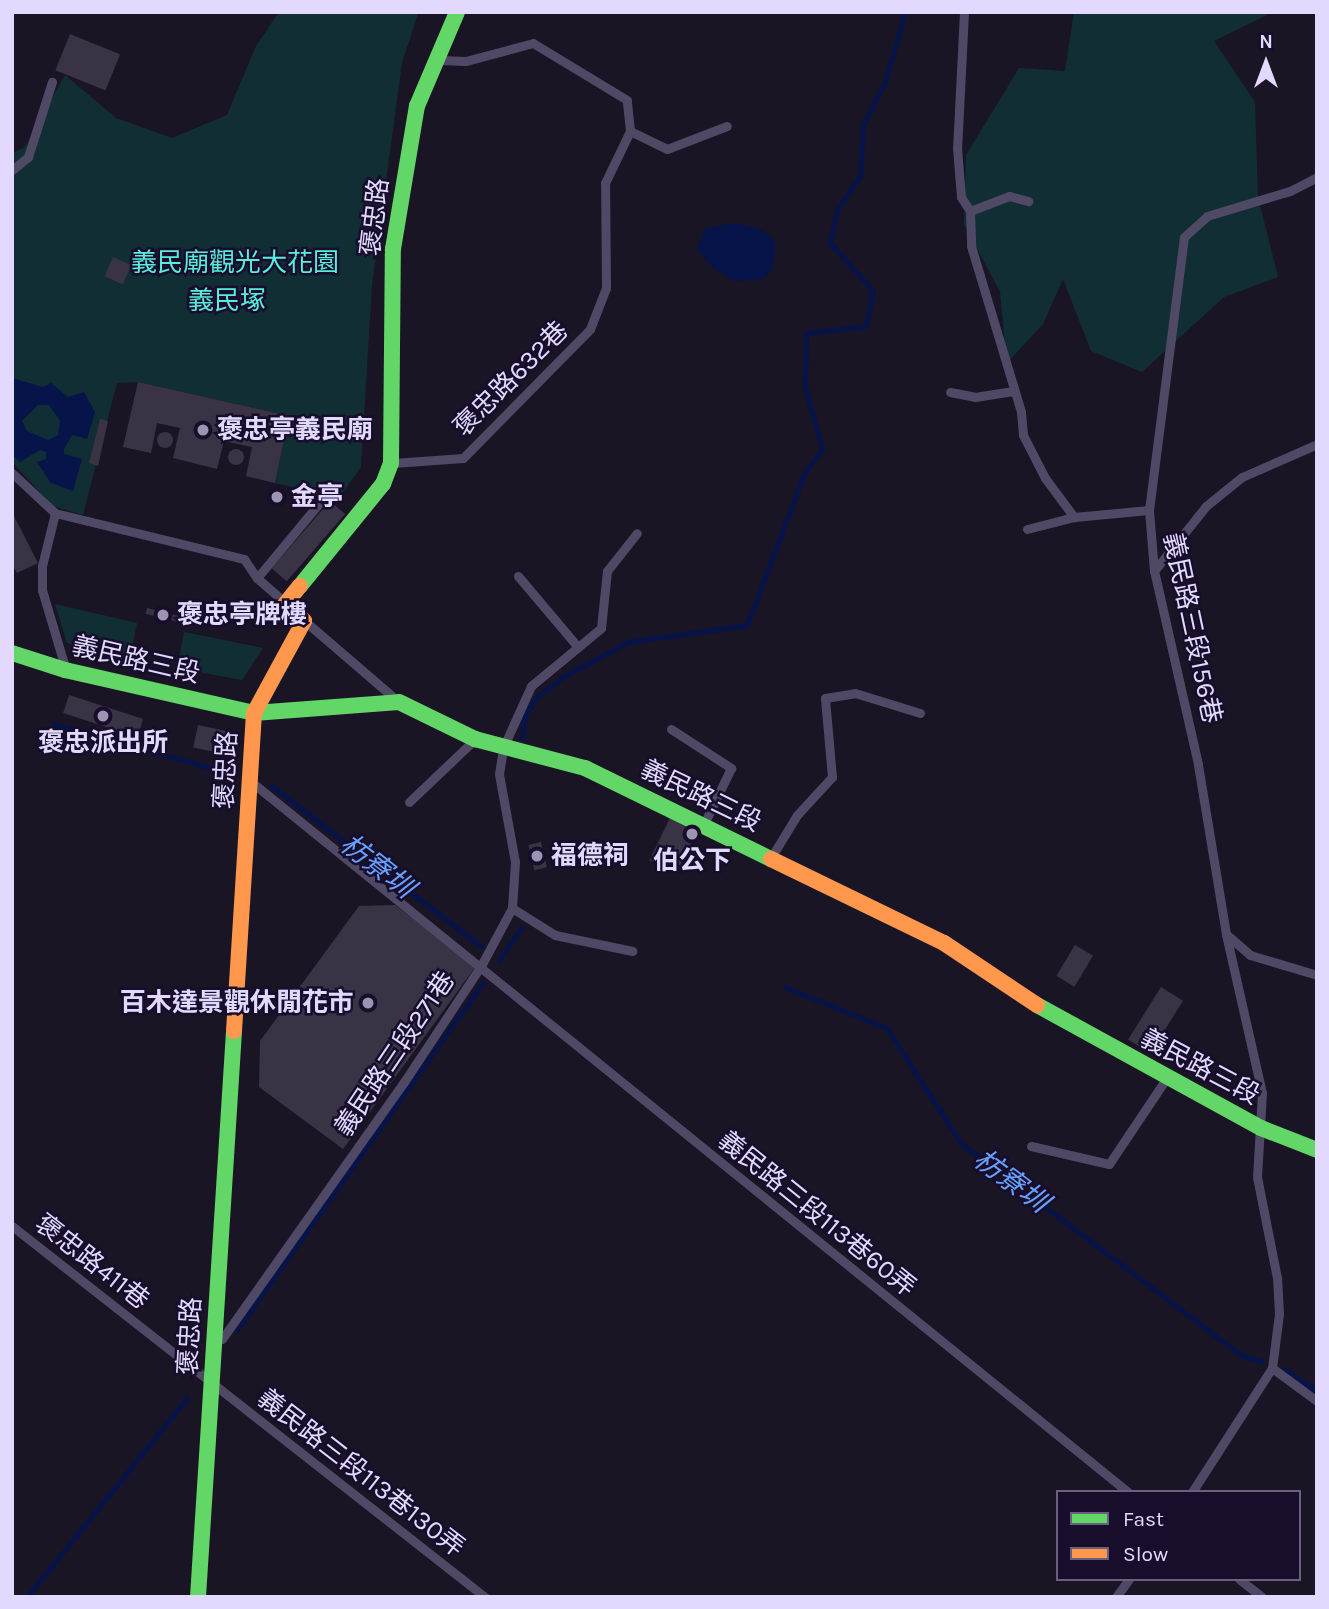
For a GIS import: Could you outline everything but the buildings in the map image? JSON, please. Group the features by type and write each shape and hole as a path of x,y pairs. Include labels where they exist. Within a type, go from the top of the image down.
{"street":[{"name":"褒忠路","path":"286,603 383,484 391,463 393,249 417,106 457,12"},
{"path":"286,603 304,621"},
{"name":"褒忠路","path":"198,1597 254,713 304,621"},
{"name":"義民路三段","path":"12,653 65,670 254,713 399,702 475,739 585,768 944,943 1052,1016 1261,1128 1317,1150"}],"lane":[{"path":"964,12 957,148 961,197 970,211 971,246 1023,435 1045,478 1074,517"},
{"path":"435,59 466,61 533,43 627,100 630,131 667,149 727,126"},
{"path":"12,170 28,157 52,82"},
{"name":"褒忠路632巷","path":"391,463 463,458 590,329 606,288 605,183 630,131"},
{"name":"義民路三段156巷","path":"1272,1368 1278,1302 1257,1177 1262,1093 1226,934 1198,764 1154,571 1149,510 1184,237 1207,216 1290,191 1317,177"},
{"path":"970,211 1009,197 1028,201"},
{"path":"950,392 975,397 1013,391"},
{"path":"1154,571 1206,506 1242,477 1317,444"},
{"path":"12,473 55,513 244,559 257,578 286,603"},
{"path":"257,578 326,495"},
{"path":"1027,529 1074,517 1149,510"},
{"path":"55,513 41,566 42,590 65,670"},
{"name":"義民路三段271巷","path":"213,1352 482,964 512,908 515,862 499,775 503,748 525,693 601,628 607,571 636,533"},
{"path":"518,576 578,647"},
{"path":"304,621 399,702"},
{"path":"771,857 797,815 832,777 825,698 855,693 920,713"},
{"path":"671,729 731,768 704,824"},
{"path":"409,802 475,739"},
{"name":"義民路三段113巷60弄","path":"250,781 482,964 819,1244 1126,1490"},
{"path":"512,908 555,935 632,951"},
{"path":"1226,934 1250,955 1317,975"},
{"path":"1031,1146 1109,1164 1167,1078"},
{"name":"褒忠路411巷","path":"12,1226 212,1383"},
{"path":"1193,1490 1272,1368 1317,1401"},
{"name":"義民路三段113巷130弄","path":"212,1383 485,1597"},
{"path":"1116,1597 1128,1581"},
{"path":"1242,1581 1262,1597"}],"green space":[{"name":"義民廟觀光大花園","path":"279,12 418,14 402,63 372,285 361,467 339,498 275,483 289,416 138,382 117,383 83,515 53,506 12,462 12,153 25,147 65,75 116,118 172,138 227,115 256,46"},
{"path":"1074,12 1273,12 1214,41 1255,102 1258,197 1278,277 1224,297 1142,372 1091,351 1063,279 1043,324 1007,363 1000,292 964,224 966,155 1019,68 1065,71"},
{"path":"55,604 137,623 130,658 67,643"},
{"path":"184,632 263,648 242,680 177,668"}],"shaded area":[{"path":"736,223 760,229 775,240 773,268 763,279 734,281 711,266 697,249 705,228"},
{"path":"12,378 43,387 51,383 68,397 84,392 95,412 87,439 72,435 64,449 64,454 82,459 73,491 51,483 37,462 46,459 46,452 40,450 20,462 12,455","holes":["38,405 49,405 60,421 58,435 48,440 27,431 22,421"]}],"waterway":[{"path":"522,739 525,715 536,698 563,677 628,642 747,625 804,474 822,449 805,387 806,333 866,326 873,291 830,243 837,210 860,176 863,125 885,82 905,12"},
{"name":"枋寮圳","path":"54,724 229,773"},
{"name":"枋寮圳","path":"272,786 481,946"},
{"name":"枋寮圳","path":"499,960 521,928"},
{"path":"237,1330 483,983"},
{"name":"枋寮圳","path":"785,987 887,1028 961,1143 1241,1355 1261,1361"},
{"name":"枋寮圳","path":"1285,1369 1317,1391"},
{"path":"27,1597 187,1398"}],"traffic: fast":[{"path":"300,586 383,484 391,463 393,249 417,106 457,12"},
{"path":"12,653 65,670 254,713 399,702 475,739 585,768 771,859"},
{"path":"1037,1005 1261,1128 1317,1150"},
{"path":"198,1597 234,1031"}],"traffic: slow":[{"path":"234,1031 254,713 304,621 286,603 300,586"},
{"path":"771,859 944,943 1037,1005"}],"place":[{"name":"褒忠亭義民廟","path":"203,430"},
{"name":"金亭","path":"277,497"},
{"name":"褒忠亭牌樓","path":"163,615"},
{"name":"褒忠派出所","path":"103,716"},
{"name":"伯公下","path":"692,834"},
{"name":"福德祠","path":"537,856"},
{"name":"百木達景觀休閒花市","path":"368,1003"}],"park label":[{"name":"義民塚","path":"227,301"}]}
